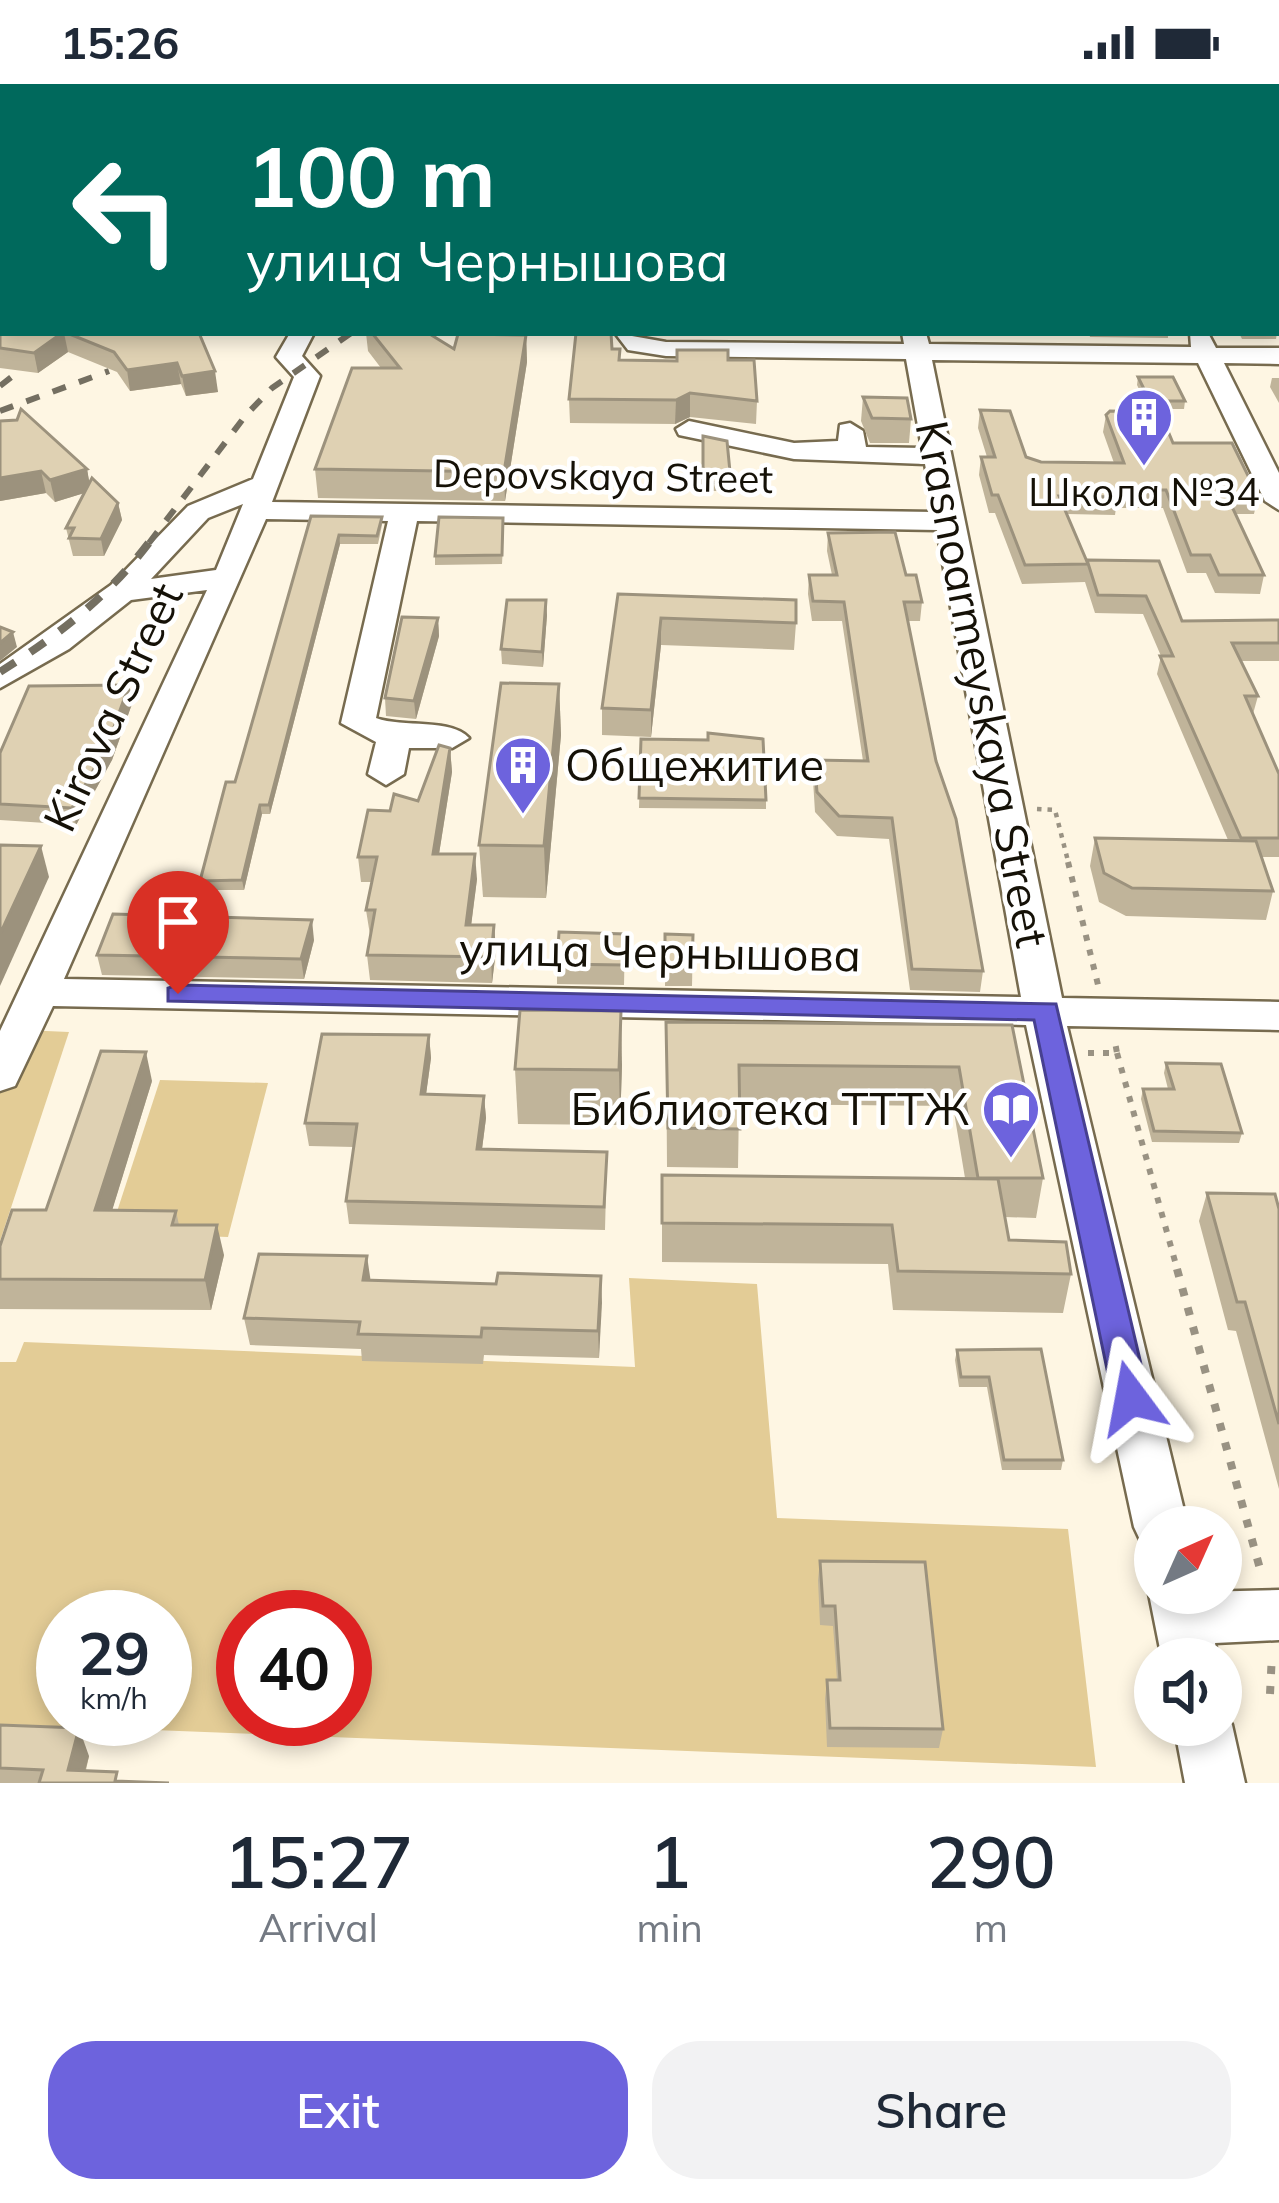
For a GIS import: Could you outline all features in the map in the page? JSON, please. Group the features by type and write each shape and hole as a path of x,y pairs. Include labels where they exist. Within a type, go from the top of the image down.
{"street":[{"name":"Kirova Street","path":"0,1076 260,497 307,376 289,357 300,336"},
{"path":"630,336 637,345 666,349 916,343 1203,345 1279,356"},
{"name":"Krasnoarmeyskaya Street","path":"916,343 1052,1053 1155,1506"},
{"path":"1203,345 1279,501"},
{"path":"689,429 794,452 851,435 853,455 938,456"},
{"path":"0,678 58,642 122,592 198,512 260,497"},
{"name":"Depovskaya Street","path":"260,497 404,512 950,521"},
{"path":"404,512 358,723 394,737 452,739"},
{"path":"122,592 227,578"},
{"path":"386,774 394,737"},
{"name":"улица Чернышова","path":"39,992 1279,1016"},
{"path":"1182,1624 1276,1615"},
{"path":"1207,1746 1215,1783"}],"path":[{"path":"1055,810 1117,1053 1276,1615 1270,1694"},
{"path":"1052,1053 1117,1053"}],"shaded area":[{"path":"0,1029 69,1032 0,1241"},
{"path":"160,1080 268,1083 228,1237 110,1233"},
{"path":"629,1278 757,1284 777,1518 1068,1529 1096,1767 372,1739 372,1590 216,1590 216,1732 192,1732 192,1590 36,1590 36,1725 0,1724 0,1362 16,1362 24,1342 635,1367"}],"building":[{"path":"0,336 58,336 34,353 0,348"},
{"path":"74,336 200,336 215,371 182,376 177,363 127,370 114,352"},
{"path":"374,336 433,336 454,349 457,336 526,336 504,472 315,469 352,368 400,368"},
{"path":"576,336 611,336 612,349 620,349 619,360 677,361 677,350 728,350 728,360 754,360 757,401 690,393 676,400 569,399"},
{"path":"1138,377 1173,377 1185,401 1150,401"},
{"path":"863,397 907,398 911,419 872,418"},
{"path":"21,409 87,469 50,480 41,471 0,478 0,421 17,420"},
{"path":"980,410 1010,411 1026,457 1041,462 1124,463 1106,415 1110,411 1160,412 1173,443 1232,443 1258,496 1227,496 1264,575 1219,575 1210,555 1191,555 1166,490 1116,490 1118,497 1059,496 1088,564 1025,565 998,495 992,495 981,457 995,457"},
{"path":"703,436 727,441 731,482 703,483"},
{"path":"92,478 118,503 101,539 69,538 74,528 66,528"},
{"path":"311,516 382,517 377,536 339,535 269,805 260,805 242,880 200,881 226,782 235,782"},
{"path":"439,517 503,518 502,555 435,556"},
{"path":"895,532 906,575 916,575 922,602 904,602 936,761 956,819 983,971 912,969 892,818 839,816 817,792 814,760 868,761 844,602 813,601 809,575 837,575 828,533"},
{"path":"1087,560 1159,561 1182,621 1279,620 1279,643 1232,643 1258,696 1245,696 1279,774 1279,838 1241,838 1160,656 1173,656 1146,596 1098,595"},
{"path":"618,594 796,600 796,623 661,618 651,710 602,708"},
{"path":"507,600 546,600 542,652 501,649"},
{"path":"402,617 438,618 414,701 385,698"},
{"path":"0,627 13,632 0,643"},
{"path":"501,683 559,684 544,846 479,845"},
{"path":"129,685 108,744 72,808 0,804 0,753 29,686"},
{"path":"708,733 763,739 766,800 639,798 641,739 708,740"},
{"path":"439,745 450,748 433,854 475,854 466,925 494,925 491,957 367,955 375,910 366,910 377,857 358,857 368,810 390,811 394,794 418,801"},
{"path":"1095,838 1256,841 1273,891 1132,888 1104,873"},
{"path":"0,845 41,846 0,934"},
{"path":"113,914 312,920 301,959 97,955"},
{"path":"559,932 625,934 624,965 557,964"},
{"path":"665,934 693,935 692,967 665,966"},
{"path":"520,1010 621,1011 619,1070 515,1069"},
{"path":"666,1022 1012,1025 1043,1178 978,1178 959,1067 739,1065 740,1129 668,1128"},
{"path":"322,1034 429,1035 421,1094 484,1096 477,1149 607,1152 604,1207 346,1201 357,1124 305,1123"},
{"path":"101,1051 146,1052 95,1210 176,1211 172,1225 217,1225 205,1280 0,1279 0,1246 12,1210 46,1210"},
{"path":"1166,1063 1221,1064 1242,1133 1154,1131 1143,1089 1174,1089"},
{"path":"662,1175 998,1179 1009,1240 1066,1242 1071,1274 898,1271 892,1225 662,1223"},
{"path":"1207,1193 1275,1194 1279,1209 1279,1424 1245,1302 1237,1302"},
{"path":"259,1254 367,1256 363,1280 496,1284 498,1273 601,1276 598,1331 482,1328 481,1337 358,1334 360,1322 244,1318"},
{"path":"1041,1349 1063,1460 1004,1460 989,1377 961,1377 957,1350"},
{"path":"820,1561 925,1562 943,1729 830,1728 827,1680 840,1680 835,1606 823,1606"},
{"path":"0,1725 36,1726 36,1746 74,1746 68,1770 117,1772 115,1781 169,1783 39,1783 43,1770 0,1768"}],"railway":[{"path":"149,543 246,415 272,388 347,336"},
{"path":"0,386 38,356"},
{"path":"0,411 109,371"},
{"path":"0,672 82,613 151,540"}],"place":[{"name":"Школа №34","path":"1144,468"},
{"name":"Общежитие","path":"523,816"},
{"name":"Библиотека ТТТЖ","path":"1011,1160"}],"route":[{"path":"178,994 1046,1010 1131,1398"}]}
